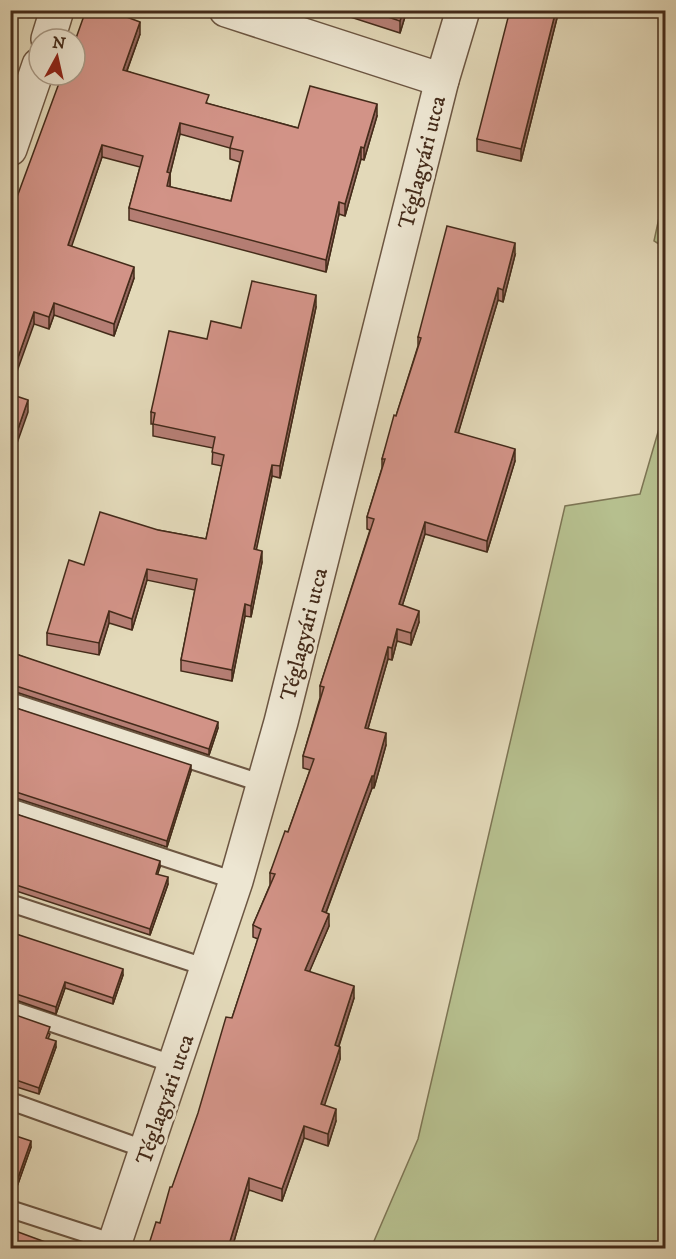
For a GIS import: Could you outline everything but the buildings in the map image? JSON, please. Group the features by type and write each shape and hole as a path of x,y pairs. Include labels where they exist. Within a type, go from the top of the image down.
{"street":[{"path":"52,27 57,10"},
{"path":"226,10 442,80"},
{"name":"Téglagyári utca","path":"114,1246 208,968 264,784 442,80 463,10"},
{"path":"10,149 31,87"}],"lane":[{"path":"10,701 264,784"},
{"path":"10,807 236,881"},
{"path":"10,903 208,968"},
{"path":"10,1009 176,1065"},
{"path":"10,1101 147,1150"},
{"path":"10,1209 114,1246"}],"green space":[{"path":"665,190 666,248 654,241"},
{"path":"665,408 665,1248 371,1248 418,1139 565,506 640,494"}]}
